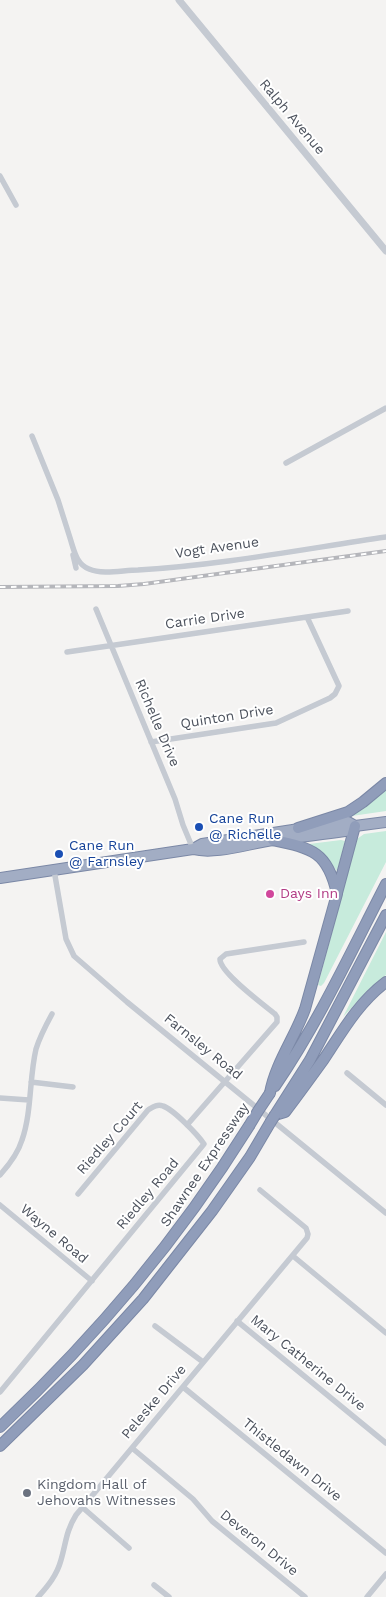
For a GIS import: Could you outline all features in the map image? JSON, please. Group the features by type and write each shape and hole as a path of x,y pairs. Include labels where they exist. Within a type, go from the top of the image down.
{"highway":[{"path":"298,828 348,812 386,783"},
{"path":"0,878 193,849 202,844 298,828 348,822 356,826"},
{"path":"193,849 202,851 224,849 273,840 351,830 356,826 386,822"},
{"path":"270,1093 272,1079 305,1008 356,826"},
{"path":"273,840 300,846 321,857 334,878 337,894"},
{"name":"Shawnee Expressway","path":"0,1427 76,1352 138,1282 204,1195 250,1126 258,1110 296,1055 386,884"},
{"path":"0,1446 84,1365 143,1298 212,1211 250,1157 310,1060 386,916"},
{"path":"275,1115 285,1112 354,1014 386,982"}],"street":[{"name":"Ralph Avenue","path":"179,0 386,250"},
{"path":"0,176 16,205"},
{"path":"286,463 386,408"},
{"name":"Vogt Avenue","path":"32,436 58,500 74,553 79,562 87,568 103,572 185,566 386,536"},
{"name":"Vogt Avenue","path":"70,538 76,568"},
{"name":"Richelle Drive","path":"96,608 193,849"},
{"name":"Carrie Drive","path":"67,652 348,611"},
{"name":"Quinton Drive","path":"151,742 276,723 333,696 339,686 306,617"},
{"name":"Farnsley Road","path":"54,870 66,939 74,956 386,1213"},
{"path":"187,1126 276,1025 278,1019 275,1014 236,982 221,965 220,959 226,954 304,942"},
{"path":"0,1175 18,1150 22,1141 26,1127 37,1047 42,1031 52,1014"},
{"path":"348,1073 386,1105"},
{"path":"32,1082 73,1088"},
{"path":"0,1098 29,1100"},
{"name":"Riedley Court","path":"78,1194 148,1110 158,1105 165,1107 187,1126"},
{"name":"Riedley Road","path":"1,1388 203,1146 200,1139 187,1126"},
{"name":"Peleske Drive","path":"38,1597 51,1582 57,1571 62,1560 67,1531 76,1515 307,1238 306,1228 260,1190"},
{"name":"Wayne Road","path":"0,1205 92,1281"},
{"path":"293,1256 386,1333"},
{"name":"Mary Catherine Drive","path":"238,1322 386,1443"},
{"path":"155,1326 203,1362"},
{"name":"Thistledawn Drive","path":"183,1386 386,1553"},
{"name":"Deveron Drive","path":"132,1448 193,1499 212,1522 305,1597"},
{"path":"82,1507 129,1548"},
{"path":"367,1597 386,1574"},
{"path":"154,1585 170,1597"}],"green space":[{"path":"386,785 386,811 345,817"},
{"path":"386,831 386,862 324,983 321,986 318,985 357,839 364,834"},
{"path":"345,841 337,871 323,853 309,844"},
{"path":"386,932 386,975 369,989 343,1017"}],"railway":[{"path":"0,587 144,584 386,551"}],"place":[{"name":"Cane Run @ Richelle","path":"199,827"},
{"name":"Cane Run @ Farnsley","path":"59,854"},
{"name":"Days Inn","path":"270,894"},
{"name":"Kingdom Hall of Jehovahs Witnesses","path":"27,1493"}]}
